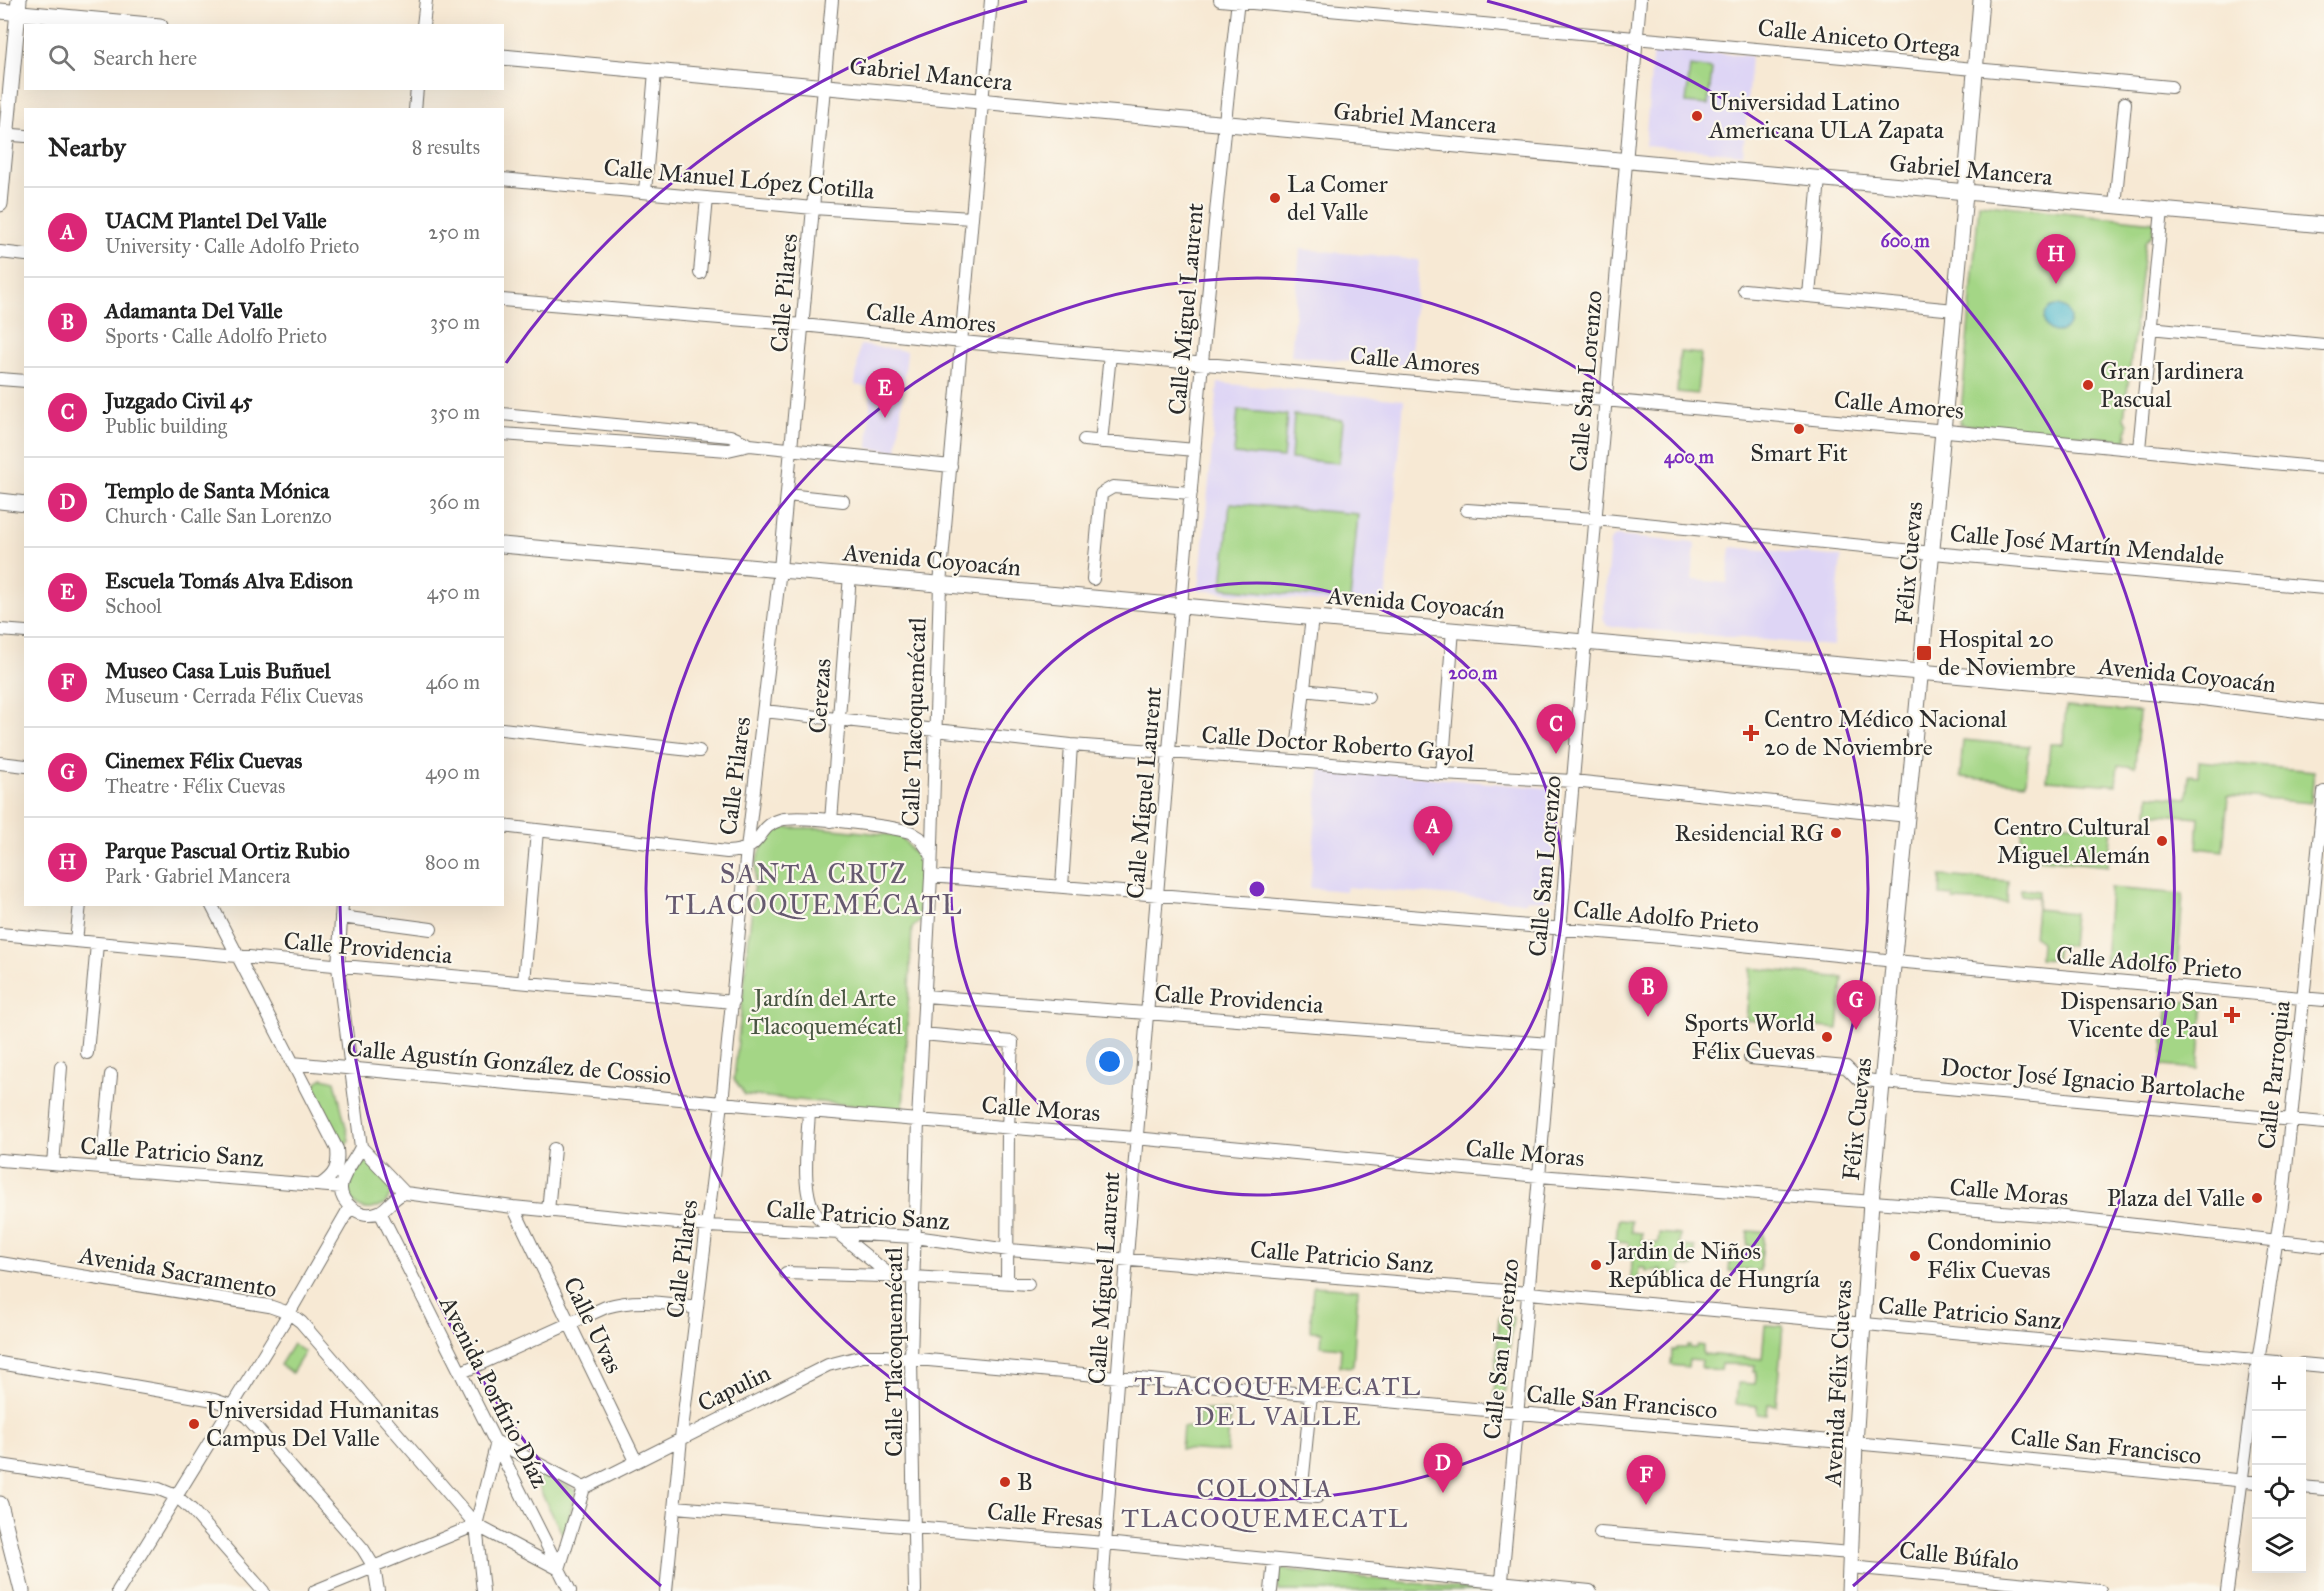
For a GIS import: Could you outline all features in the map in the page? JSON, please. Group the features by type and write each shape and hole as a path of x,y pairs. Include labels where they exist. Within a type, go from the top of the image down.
{"main road":[{"name":"Félix Cuevas","path":"1871,1202 1933,553 1980,0"},
{"path":"0,204 3,134 18,6"},
{"path":"0,10 18,6 146,24"},
{"name":"Gabriel Mancera","path":"504,57 2324,225"},
{"path":"0,501 24,504"},
{"name":"Avenida Coyoacán","path":"504,545 850,574 1181,606 2199,697 2324,713"},
{"name":"Avenida Félix Cuevas","path":"1851,1560 1855,1444 1871,1202"},
{"path":"0,1504 22,1591"},
{"path":"1849,1591 1851,1560"}],"street":[{"path":"423,24 426,0"},
{"name":"Calle Pilares","path":"666,1591 681,1438 708,1226 733,1002 747,849 780,569 832,0"},
{"name":"Calle Tlacoquemécatl","path":"915,1591 911,1359 913,1276 918,1120 931,876 940,584 991,0"},
{"name":"Calle Aniceto Ortega","path":"1220,0 1975,71 2171,87"},
{"name":"Calle San Lorenzo","path":"1501,1587 1515,1414 1529,1293 1640,0"},
{"name":"Calle Miguel Laurent","path":"1102,1591 1135,1138 1202,363 1224,123 1238,1"},
{"path":"645,192 655,71"},
{"path":"415,108 417,90"},
{"path":"2115,206 2125,103"},
{"path":"3,134 24,136"},
{"path":"1809,296 1819,178"},
{"name":"Calle Manuel López Cotilla","path":"504,179 813,208 971,218"},
{"path":"700,273 707,198"},
{"path":"2139,449 2162,210"},
{"path":"0,252 24,255"},
{"path":"1744,290 1955,310"},
{"name":"Calle Amores","path":"504,300 1944,430 2324,468"},
{"path":"2150,328 2324,345"},
{"path":"1101,442 1110,355"},
{"path":"0,379 24,381"},
{"path":"504,414 686,430 730,436 750,445"},
{"path":"599,441 600,423"},
{"path":"685,448 686,430"},
{"path":"504,434 728,450 750,445 951,466"},
{"path":"1084,440 1195,450"},
{"path":"1093,579 1103,491 1113,487 1191,493"},
{"path":"787,495 843,501"},
{"name":"Calle José Martín Mendalde","path":"1467,510 1595,519 1933,553 2324,588"},
{"name":"Cerezas","path":"831,821 850,574"},
{"path":"1298,742 1311,617"},
{"path":"1442,774 1453,629"},
{"path":"0,630 24,632"},
{"path":"1304,690 1368,697"},
{"name":"Calle Doctor Roberto Gayol","path":"764,711 1071,745 1442,774 1573,781 1908,816"},
{"path":"504,729 699,751"},
{"path":"1062,887 1071,745"},
{"path":"0,763 24,766"},
{"name":"Calle Parroquia","path":"2259,1357 2277,1241 2291,1120 2321,857 2324,792"},
{"path":"504,826 727,852 754,846 772,824 780,820 801,818 831,821 902,830 916,835 925,834 931,830"},
{"path":"524,982 537,831"},
{"path":"916,835 931,854"},
{"name":"Calle Adolfo Prieto","path":"931,876 1719,942 1895,961 2324,1000"},
{"path":"76,941 80,906"},
{"path":"212,906 337,1149 339,1161 336,1171 320,1185"},
{"path":"361,1147 405,1193 397,1196 380,1212 359,1213 343,1198 341,1187 345,1172 361,1147 338,967 342,911 431,929"},
{"name":"Calle Providencia","path":"0,934 733,1002"},
{"path":"87,1053 97,944"},
{"name":"Calle Providencia","path":"925,996 1550,1044"},
{"path":"922,1034 1012,1042 1008,1128 1007,1282"},
{"name":"Doctor José Ignacio Bartolache","path":"1749,1058 1846,1067 1858,1079 1883,1082 2324,1123"},
{"name":"Calle Agustín González de Cossio","path":"292,1063 722,1103"},
{"path":"53,1164 61,1067"},
{"path":"102,1168 111,1076"},
{"name":"Calle Moras","path":"722,1103 1135,1138 1539,1176 2055,1216 2324,1246"},
{"path":"809,1111 807,1179 808,1199 814,1213 891,1276"},
{"path":"548,1211 554,1149"},
{"name":"Calle Patricio Sanz","path":"0,1160 341,1187"},
{"name":"Calle Patricio Sanz","path":"405,1193 548,1211 708,1226 915,1237 1009,1250 1529,1293 2252,1363"},
{"path":"118,1591 289,1313 350,1207"},
{"name":"Calle Uvas","path":"513,1207 636,1461"},
{"name":"Avenida Porfirio Díaz","path":"380,1212 570,1591"},
{"name":"Avenida Sacramento","path":"0,1263 269,1306 289,1313 309,1331 476,1525"},
{"path":"786,1273 913,1276 1028,1284"},
{"path":"462,1372 606,1307 623,1302 698,1308"},
{"name":"Capulin","path":"584,1488 828,1365 863,1356 911,1359"},
{"name":"Calle San Francisco","path":"911,1359 2252,1482"},
{"path":"0,1363 214,1400 232,1406 255,1426 363,1549 374,1567 378,1591"},
{"path":"2306,1364 2324,1366"},
{"path":"1311,1394 1302,1496 1317,1497"},
{"name":"Calle Parroquia","path":"2227,1591 2252,1405"},
{"path":"476,1525 559,1569 584,1488 497,1442 476,1525 483,1591"},
{"path":"0,1465 159,1489 176,1496 192,1510 263,1591"},
{"path":"2306,1487 2324,1489"},
{"name":"Calle Fresas","path":"675,1507 1105,1543 1501,1587 1590,1591"},
{"path":"315,1591 476,1525"},
{"name":"Calle Búfalo","path":"1600,1533 1851,1560 2100,1591"},
{"path":"1272,1591 1274,1560"}],"shaded area":[{"name":"Universidad Latino Americana ULA Zapata","path":"1653,48 1751,56 1743,154 1645,145"},
{"path":"1300,249 1419,260 1410,366 1291,356"},
{"path":"860,345 907,351 897,451 868,448 871,388 855,385"},
{"path":"1218,383 1404,400 1385,608 1199,590"},
{"path":"1616,536 1695,543 1692,580 1727,583 1731,547 1841,557 1833,646 1607,626 1603,619 1610,541"},
{"path":"1320,768 1559,789 1550,899 1545,898 1545,901 1527,899 1526,902 1347,887 1346,891 1310,888"}],"green space":[{"path":"1690,66 1712,69 1708,105 1686,103"},
{"path":"1979,203 2154,222 2152,234 2145,242 2124,418 2128,423 2126,440 1960,424"},
{"path":"1680,352 1701,354 1697,394 1677,392"},
{"path":"1238,410 1287,415 1283,458 1234,454"},
{"path":"1294,415 1343,420 1339,463 1291,459"},
{"path":"1230,503 1358,514 1350,600 1222,588"},
{"path":"2066,707 2139,712 2135,767 2118,765 2116,785 2047,780 2050,744 2063,744"},
{"path":"1963,740 2029,746 2026,783 1960,777"},
{"path":"2199,761 2314,771 2311,803 2228,796 2223,851 2197,848 2199,817 2148,813 2149,795 2187,798 2189,775 2198,776"},
{"path":"2023,820 2112,828 2108,866 2019,857"},
{"name":"Jardín del Arte Tlacoquemécatl","path":"770,828 823,828 901,836 926,869 920,921 912,928 903,1110 745,1095 734,1079 757,859"},
{"path":"1941,876 2008,881 2007,903 1953,900 1953,896 1940,895"},
{"path":"2110,888 2183,894 2177,972 2105,966"},
{"path":"2021,889 2039,891 2037,909 2074,913 2071,946 2057,945 2055,960 2040,959 2041,942 2034,937 2038,897 2021,895"},
{"path":"1751,968 1843,978 1838,1029 1746,1020"},
{"path":"2168,999 2204,1003 2198,1069 2162,1066"},
{"path":"323,1078 335,1081 349,1140 346,1145 340,1144 314,1089 317,1082"},
{"path":"370,1162 394,1189 385,1204 371,1209 361,1208 354,1203 348,1188 353,1171 360,1165"},
{"path":"1618,1220 1631,1221 1631,1232 1642,1233 1642,1242 1658,1243 1659,1233 1680,1235 1679,1246 1695,1247 1694,1267 1681,1266 1680,1274 1668,1273 1667,1275 1661,1274 1661,1270 1645,1271 1645,1268 1639,1268 1637,1288 1630,1288 1633,1249 1629,1248 1629,1243 1616,1242"},
{"path":"1748,1231 1764,1232 1760,1271 1729,1271 1730,1257 1746,1258 1746,1253 1753,1253 1753,1246 1747,1246"},
{"path":"1313,1286 1358,1289 1353,1367 1340,1366 1341,1348 1321,1346 1322,1332 1310,1331"},
{"path":"1499,1316 1513,1317 1505,1391 1500,1396 1494,1397"},
{"path":"1765,1325 1783,1326 1776,1405 1768,1404 1767,1415 1757,1414 1757,1406 1736,1404 1738,1383 1755,1384 1757,1371 1754,1371 1755,1365 1721,1364 1720,1370 1701,1368 1701,1361 1689,1360 1688,1367 1671,1365 1672,1350 1687,1348 1687,1345 1690,1345 1690,1348 1696,1348 1697,1345 1703,1346 1703,1354 1762,1359"},
{"path":"293,1344 305,1352 292,1373 280,1365"},
{"path":"1200,1409 1230,1412 1227,1452 1181,1449 1183,1427 1198,1428"},
{"path":"527,1465 576,1491 564,1537"},
{"path":"1279,1569 1489,1591 1278,1591"}],"water":[{"path":"2057,306 2066,310 2070,319 2066,328 2057,332 2048,328 2044,319 2048,310"}],"place":[{"name":"Universidad Latino Americana ULA Zapata","path":"1697,116"},
{"name":"La Comer del Valle","path":"1275,198"},
{"name":"Parque Pascual Ortiz Rubio","path":"2056,284"},
{"name":"Gran Jardinera Pascual","path":"2088,385"},
{"name":"Escuela Tomás Alva Edison","path":"885,418"},
{"name":"Smart Fit","path":"1799,429"},
{"name":"Hospital 20 de Noviembre","path":"1924,653"},
{"name":"Centro Médico Nacional 20 de Noviembre","path":"1751,733"},
{"name":"Juzgado Civil 45","path":"1556,754"},
{"name":"Residencial RG","path":"1836,833"},
{"name":"Centro Cultural Miguel Alemán","path":"2162,841"},
{"name":"UACM Plantel Del Valle","path":"1433,856"},
{"name":"Dispensario San Vicente de Paul","path":"2232,1015"},
{"name":"Adamanta Del Valle","path":"1648,1017"},
{"name":"Cinemex Félix Cuevas","path":"1856,1030"},
{"name":"Sports World Félix Cuevas","path":"1827,1037"},
{"name":"Plaza del Valle","path":"2257,1198"},
{"name":"Condominio Félix Cuevas","path":"1915,1256"},
{"name":"Jardin de Niños República de Hungría","path":"1596,1265"},
{"name":"Universidad Humanitas Campus Del Valle","path":"194,1424"},
{"name":"B","path":"1005,1482"},
{"name":"Templo de Santa Mónica","path":"1443,1493"},
{"name":"Museo Casa Luis Buñuel","path":"1646,1505"}],"district":[{"name":"SANTA CRUZ TLACOQUEMÉCATL","path":"814,888"},
{"name":"TLACOQUEMECATL DEL VALLE","path":"1278,1401"},
{"name":"COLONIA TLACOQUEMECATL","path":"1265,1503"}]}
